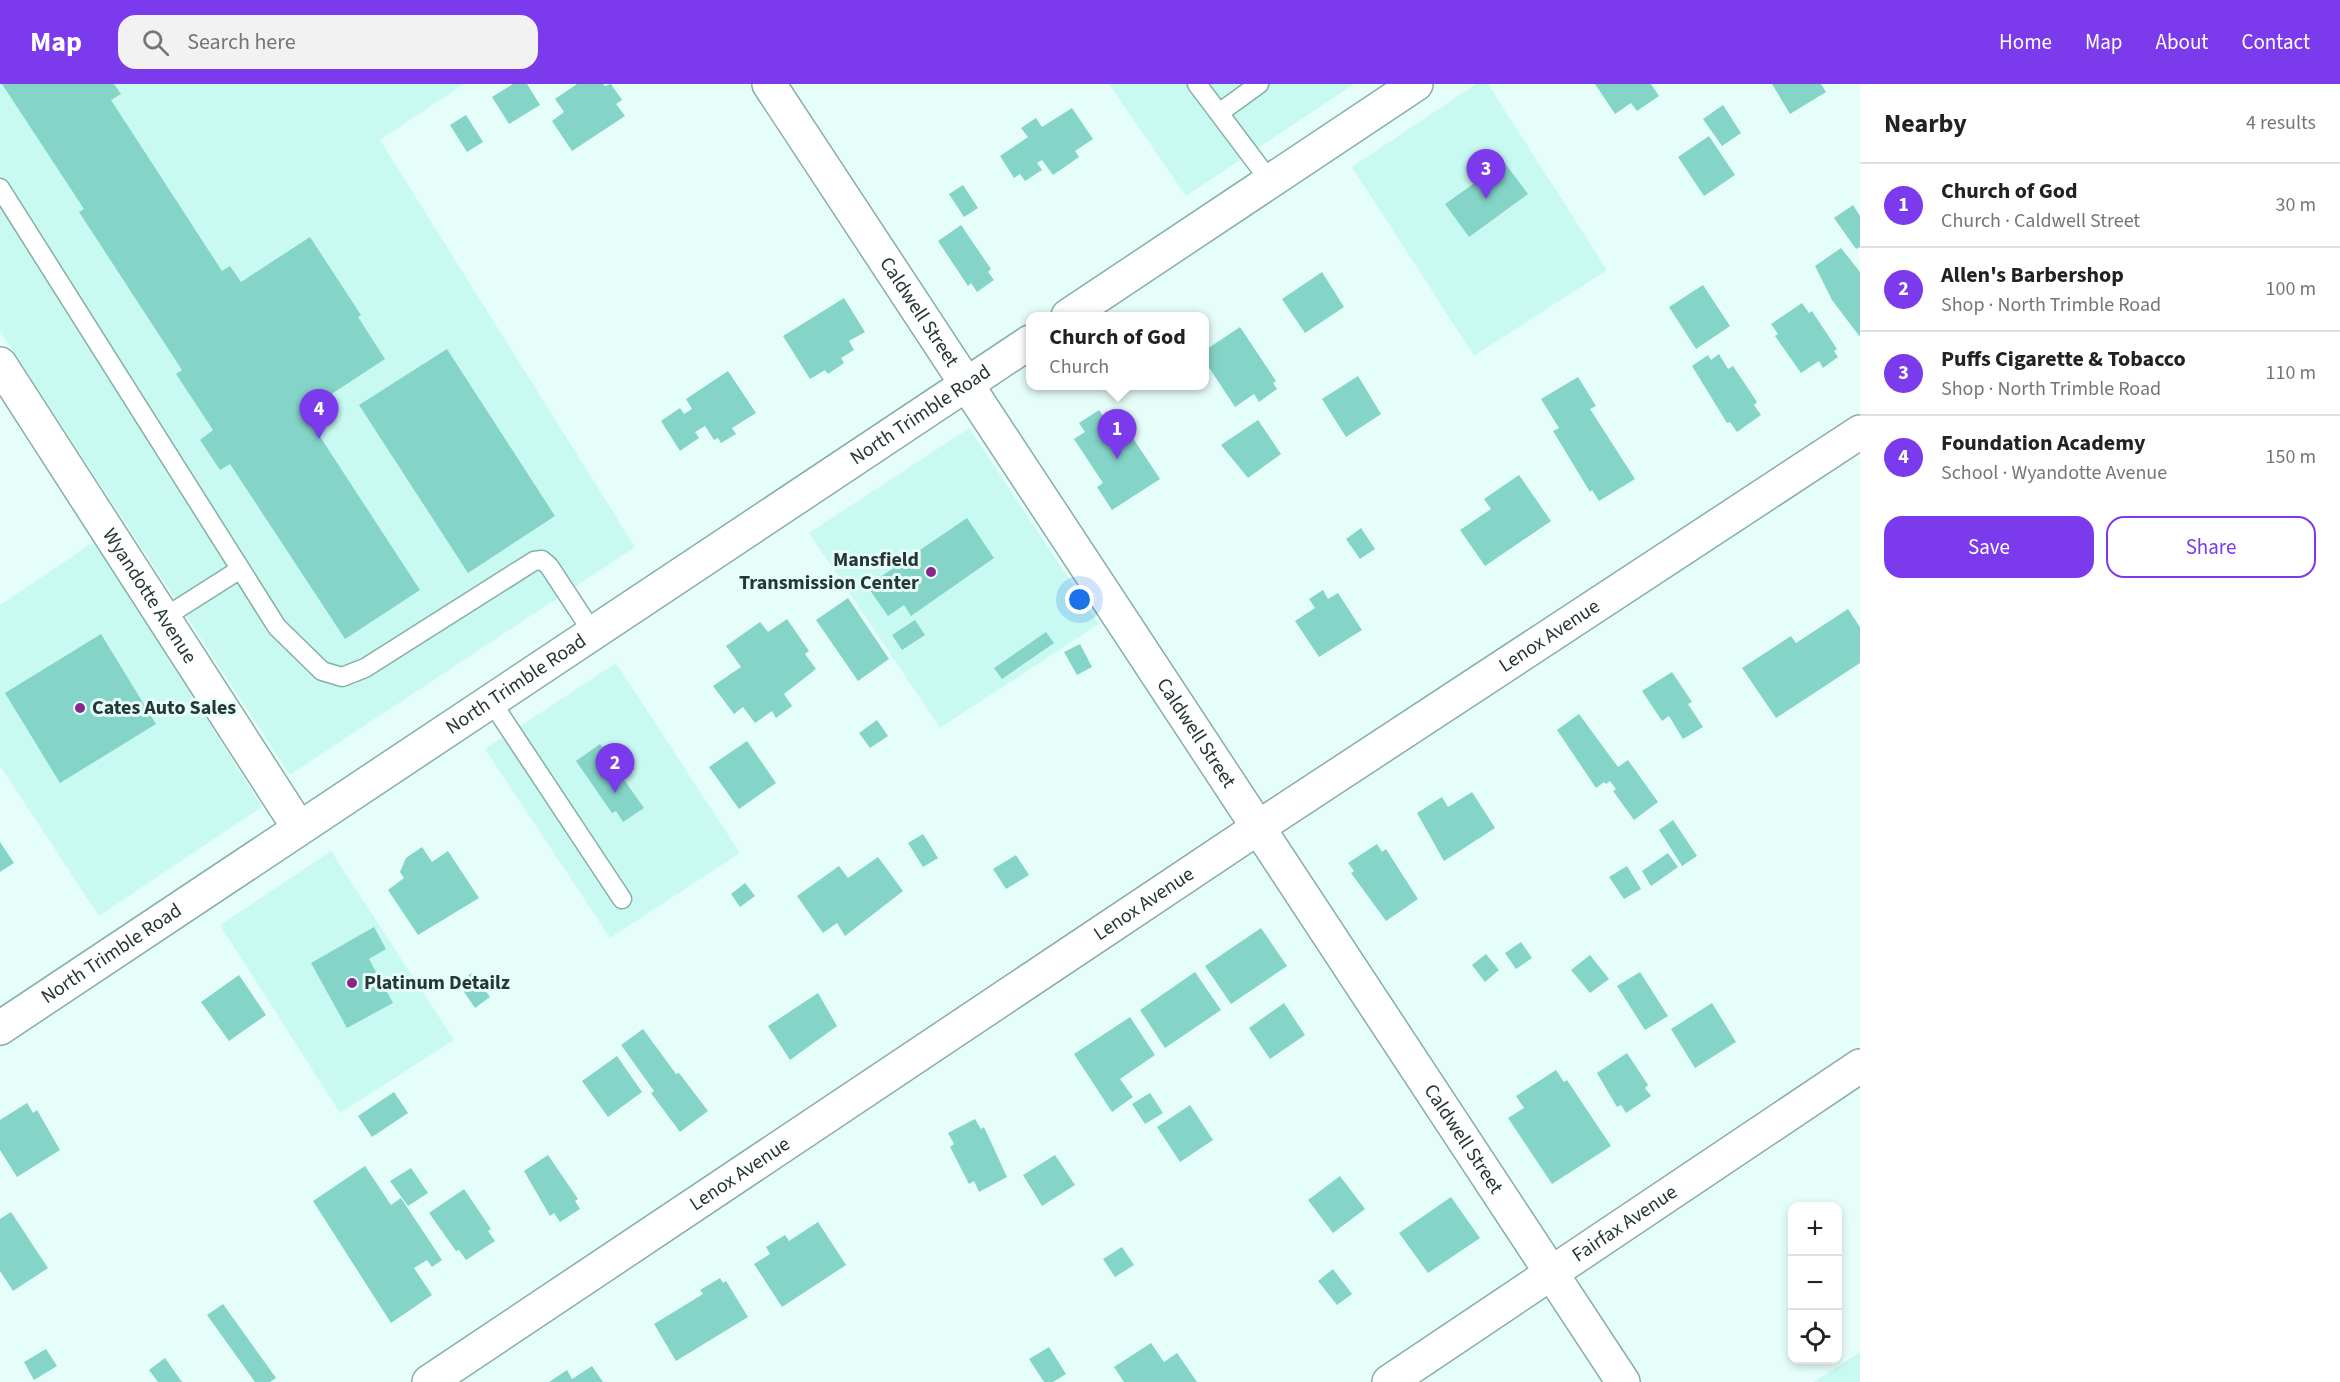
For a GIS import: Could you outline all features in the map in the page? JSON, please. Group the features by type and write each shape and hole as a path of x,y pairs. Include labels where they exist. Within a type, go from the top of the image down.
{"street":[{"name":"Caldwell Street","path":"769,84 1623,1382"},
{"path":"1074,312 1416,84"},
{"name":"North Trimble Road","path":"0,1028 1026,345"},
{"name":"Wyandotte Avenue","path":"0,364 165,617 298,828"},
{"name":"Lenox Avenue","path":"429,1382 1257,828 1860,432"},
{"name":"Fairfax Avenue","path":"1389,1382 1860,1066"}],"lane":[{"path":"1197,84 1270,181"},
{"path":"1219,113 1259,84"},
{"path":"0,188 276,627 322,671 342,677 365,668 534,561 542,560 549,566 593,633"},
{"path":"165,617 239,570"},
{"path":"491,701 622,899"}],"shaded area":[{"path":"0,84 464,84 380,140 635,547 290,775 0,331"},
{"path":"1109,84 1354,84 1186,196"},
{"path":"1476,84 1488,84 1607,270 1474,356 1352,167"},
{"path":"969,428 1099,624 940,728 809,533"},
{"path":"95,541 262,807 99,916 0,766 0,605"},
{"path":"616,663 740,853 610,938 485,749"},
{"path":"331,851 454,1040 340,1113 220,925"},
{"path":"1860,1352 1860,1382 1814,1382 1842,1364"}],"building":[{"path":"2,84 114,84 121,94 111,100 222,271 230,266 241,282 310,237 361,315 358,317 385,359 304,412 420,590 345,639 230,464 220,470 200,440 213,430 176,374 182,370 79,212 84,209"},
{"path":"513,84 527,84 540,105 509,124 492,97"},
{"path":"577,84 603,84 605,86 611,84 622,100 616,104 625,116 572,151 552,121 564,112 555,99"},
{"path":"1595,84 1651,84 1659,96 1637,111 1631,103 1615,114"},
{"path":"1772,84 1821,84 1826,92 1790,114"},
{"path":"1723,105 1741,133 1722,146 1703,119"},
{"path":"1072,108 1093,139 1075,151 1079,157 1053,175 1042,160 1037,163 1042,170 1025,181 1020,174 1014,178 1000,156 1028,137 1021,128 1036,118 1042,127"},
{"path":"466,115 483,142 467,152 450,125"},
{"path":"1709,136 1735,175 1704,196 1678,157"},
{"path":"1504,162 1528,194 1469,237 1445,204"},
{"path":"963,185 978,208 964,217 949,194"},
{"path":"1853,205 1860,216 1860,247 1856,249 1834,218"},
{"path":"961,225 991,269 988,272 994,280 977,292 971,283 968,286 938,241"},
{"path":"1841,248 1860,272 1860,337 1832,300 1815,266"},
{"path":"1322,272 1344,307 1305,333 1282,299"},
{"path":"1703,285 1730,326 1696,349 1669,307"},
{"path":"844,298 865,332 849,341 854,350 841,358 844,363 828,374 825,370 810,379 783,336"},
{"path":"1802,303 1809,313 1812,311 1837,349 1834,351 1838,357 1823,368 1819,361 1801,373 1775,336 1778,334 1771,324"},
{"path":"1240,327 1276,381 1273,383 1277,389 1259,402 1254,394 1235,407 1209,368 1209,348"},
{"path":"447,349 555,516 468,573 359,405"},
{"path":"1719,354 1728,369 1733,366 1757,402 1754,405 1761,415 1737,432 1730,422 1727,423 1692,366 1708,355 1711,360"},
{"path":"728,371 756,413 732,428 736,434 721,443 718,438 714,440 705,426 695,432 699,438 680,451 661,421 680,408 684,414 692,409 686,399"},
{"path":"1358,376 1381,414 1346,437 1322,399"},
{"path":"1578,377 1596,406 1590,409 1635,479 1599,501 1592,490 1590,492 1553,431 1559,428 1541,399"},
{"path":"1099,410 1105,418 1115,411 1160,479 1112,510 1097,487 1103,483 1074,439 1085,432 1079,423"},
{"path":"1258,420 1281,454 1248,478 1221,445"},
{"path":"1519,475 1551,521 1485,566 1460,530 1491,509 1484,499"},
{"name":"Mansfield Transmission Center","path":"967,518 994,558 911,616 904,605 888,616 867,586"},
{"path":"1361,528 1375,549 1360,559 1346,539"},
{"path":"1323,590 1328,599 1338,593 1362,630 1319,657 1295,621 1315,608 1309,599"},
{"path":"848,598 889,659 858,681 816,620"},
{"path":"1848,609 1860,627 1860,663 1776,718 1742,668 1791,636 1796,643"},
{"path":"787,619 809,651 805,654 816,669 784,694 792,706 776,718 772,711 755,723 743,707 734,714 713,686 741,667 726,646 760,622 768,632"},
{"path":"915,620 925,635 902,650 892,635"},
{"path":"1046,632 1054,643 1002,679 994,668"},
{"name":"Cates Auto Sales","path":"101,634 156,724 60,783 5,693"},
{"path":"1080,644 1092,667 1077,675 1064,652"},
{"path":"1672,672 1692,702 1688,704 1703,727 1683,739 1669,716 1662,721 1642,691"},
{"path":"1579,714 1618,767 1628,760 1658,802 1634,820 1613,791 1616,789 1610,781 1596,788 1557,730"},
{"path":"877,720 888,736 870,748 859,733"},
{"path":"747,741 776,783 739,809 709,767"},
{"path":"600,744 611,759 622,751 635,769 622,777 644,808 623,822 616,811 612,813 576,761"},
{"path":"1472,792 1495,828 1444,861 1417,813 1442,797 1448,807"},
{"path":"1673,820 1697,856 1682,866 1659,830"},
{"path":"923,834 938,858 923,867 908,843"},
{"path":"0,842 14,863 0,872"},
{"path":"1377,844 1382,852 1386,849 1418,899 1386,921 1351,873 1354,871 1348,863"},
{"path":"422,847 432,862 448,851 479,898 418,935 388,890 404,878 400,872 406,858"},
{"path":"1668,853 1678,867 1651,886 1642,871"},
{"path":"1016,855 1029,875 1006,889 993,869"},
{"path":"878,857 903,891 845,936 837,923 823,933 797,896 839,866 848,878"},
{"path":"1627,866 1641,889 1624,899 1609,877"},
{"path":"745,883 755,896 740,907 731,894"},
{"name":"Platinum Detailz","path":"374,927 386,949 369,959 393,1003 347,1028 311,963"},
{"path":"1261,928 1287,966 1231,1004 1205,966"},
{"path":"1521,942 1532,958 1516,969 1505,953"},
{"path":"1486,954 1499,970 1485,982 1472,965"},
{"path":"1590,955 1609,979 1590,993 1571,970"},
{"path":"1195,972 1221,1010 1165,1048 1140,1010"},
{"path":"1640,972 1668,1016 1645,1030 1617,986"},
{"path":"472,973 490,997 475,1008 458,983"},
{"path":"239,975 266,1015 229,1041 201,1002"},
{"path":"818,993 837,1026 790,1060 768,1026"},
{"path":"1284,1003 1305,1035 1270,1059 1249,1028"},
{"path":"1712,1003 1736,1042 1695,1068 1671,1029"},
{"path":"1130,1017 1155,1055 1120,1079 1133,1097 1112,1112 1074,1054"},
{"path":"643,1029 676,1074 679,1073 708,1111 680,1132 651,1093 654,1091 621,1045"},
{"path":"1627,1053 1648,1085 1645,1088 1651,1096 1626,1113 1621,1105 1617,1107 1597,1073"},
{"path":"617,1056 642,1092 608,1117 582,1081"},
{"path":"1556,1070 1564,1082 1567,1080 1611,1146 1552,1184 1508,1118 1524,1108 1516,1096"},
{"path":"394,1092 408,1113 372,1137 358,1116"},
{"path":"1150,1093 1163,1113 1145,1124 1132,1104"},
{"path":"27,1103 33,1113 37,1110 60,1150 17,1177 0,1150 0,1120"},
{"path":"1190,1105 1213,1140 1180,1162 1157,1127"},
{"path":"975,1119 981,1129 984,1127 1007,1177 979,1192 974,1181 969,1184 950,1147 954,1144 948,1133"},
{"path":"548,1155 578,1199 575,1201 580,1209 560,1222 554,1213 550,1216 524,1171"},
{"path":"1055,1155 1075,1185 1042,1206 1023,1175"},
{"path":"365,1166 391,1205 401,1198 442,1260 432,1267 427,1260 414,1268 432,1295 391,1323 313,1201"},
{"path":"411,1168 428,1193 408,1206 390,1181"},
{"path":"1340,1176 1365,1209 1333,1233 1308,1200"},
{"path":"464,1189 491,1229 488,1231 495,1241 466,1260 459,1250 456,1251 429,1213"},
{"path":"1451,1197 1480,1238 1428,1273 1399,1233"},
{"path":"11,1212 48,1268 13,1291 0,1271 0,1219"},
{"path":"818,1222 846,1265 782,1307 754,1264 770,1254 766,1247 785,1235 789,1241"},
{"path":"1122,1247 1134,1265 1115,1277 1103,1259"},
{"path":"1333,1269 1352,1294 1337,1305 1318,1281"},
{"path":"720,1278 723,1283 726,1281 748,1317 676,1361 654,1324 703,1294 700,1290"},
{"path":"223,1304 276,1378 270,1382 255,1382 207,1315"},
{"path":"1151,1343 1164,1362 1177,1353 1197,1382 1124,1382 1114,1367"},
{"path":"1049,1347 1066,1374 1053,1382 1044,1382 1029,1359"},
{"path":"46,1349 57,1366 34,1380 24,1362"},
{"path":"165,1358 182,1382 158,1382 149,1370"},
{"path":"592,1366 603,1382 549,1382 567,1370 572,1379"}],"place":[{"name":"Puffs Cigarette & Tobacco","path":"1486,199"},
{"name":"Foundation Academy","path":"319,439"},
{"name":"Church of God","path":"1117,459"},
{"name":"Mansfield Transmission Center","path":"931,572"},
{"name":"Cates Auto Sales","path":"80,708"},
{"name":"Allen's Barbershop","path":"615,793"},
{"name":"Platinum Detailz","path":"352,983"}]}
